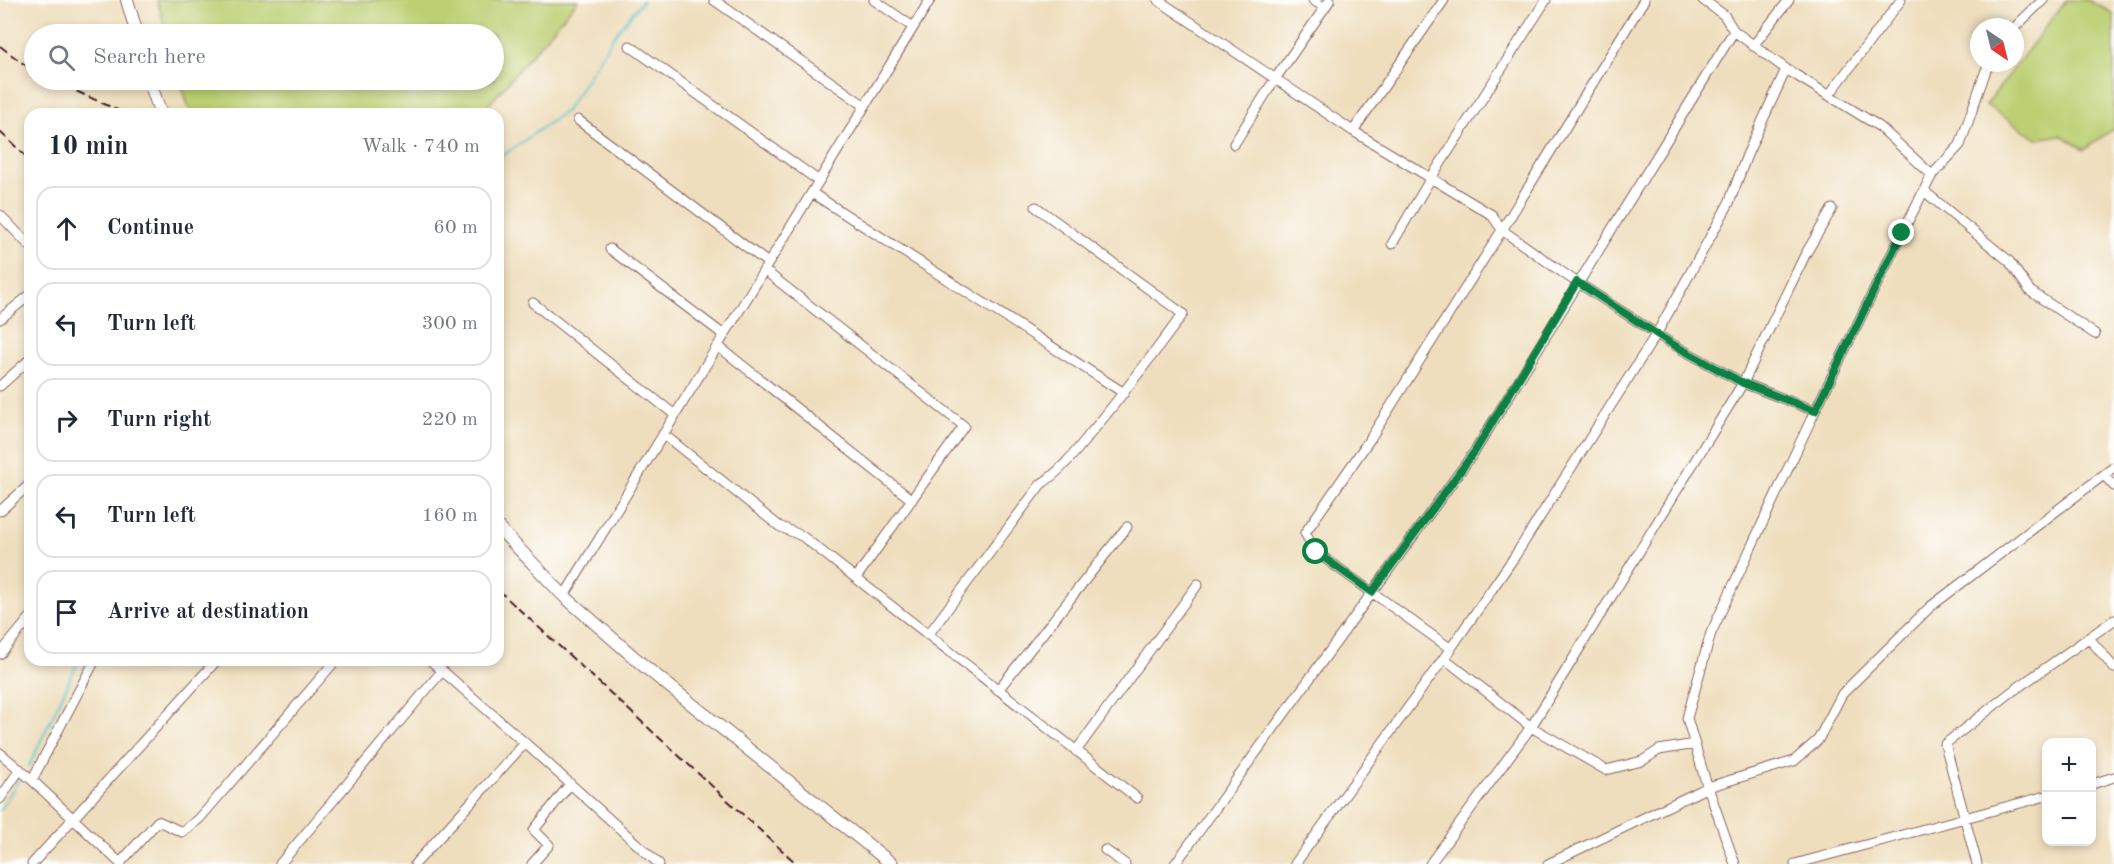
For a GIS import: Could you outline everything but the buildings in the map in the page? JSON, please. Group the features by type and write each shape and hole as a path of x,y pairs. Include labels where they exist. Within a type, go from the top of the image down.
{"main road":[{"path":"127,0 134,24"},
{"path":"152,90 158,108"},
{"path":"504,533 564,596 644,666 892,864"}],"street":[{"path":"714,0 865,106"},
{"path":"874,0 913,27"},
{"path":"564,596 930,0"},
{"path":"1158,0 1353,131 1492,214 1503,230 1672,344 1743,383 1815,411"},
{"path":"1234,144 1275,79 1328,4 1313,0"},
{"path":"1353,131 1444,0"},
{"path":"1392,244 1431,178 1546,0"},
{"path":"1450,649 1316,552 1305,533 1370,439 1503,230 1644,0"},
{"path":"1703,0 1724,15 1734,32 1786,69 1880,127 1932,175"},
{"path":"1754,46 1789,0"},
{"path":"1828,95 1902,0"},
{"path":"2024,18 2043,0"},
{"path":"1175,864 1475,451 1577,282 1734,32"},
{"path":"630,46 819,181"},
{"path":"1295,864 1515,556 1657,333 1729,202 1747,155 1786,69"},
{"path":"1735,864 1708,787 1688,718 1711,633 1815,411 1932,175 1960,145 1985,72"},
{"path":"578,120 964,426 856,578"},
{"path":"1924,191 2009,261 2030,291 2095,334"},
{"path":"812,193 1124,393"},
{"path":"928,635 1041,484 1061,469 1124,393 1183,314 1036,207"},
{"path":"1430,864 1531,727 1743,383 1805,255 1832,209"},
{"path":"0,215 24,240"},
{"path":"610,249 724,335"},
{"path":"0,319 24,300"},
{"path":"533,303 675,415"},
{"path":"718,346 912,500"},
{"path":"0,386 24,364"},
{"path":"663,434 779,526 802,536 1137,798"},
{"path":"1548,864 1708,787 1794,761 1818,740 1842,694 1930,607 2114,467"},
{"path":"2104,475 2114,486"},
{"path":"0,511 24,489"},
{"path":"998,690 1127,527"},
{"path":"1076,751 1198,584"},
{"path":"1977,864 1945,744 2010,693 2114,620"},
{"path":"0,654 24,625"},
{"path":"2090,638 2114,668"},
{"path":"1444,658 1531,727 1606,770 1642,761 1659,750 1695,744"},
{"path":"32,780 92,666"},
{"path":"32,864 212,666"},
{"path":"0,753 32,780 120,864 158,821 182,832 199,819 331,666"},
{"path":"436,666 659,864"},
{"path":"280,864 442,671"},
{"path":"415,864 525,743"},
{"path":"0,799 20,769"},
{"path":"2096,782 2114,777"},
{"path":"532,864 549,845 534,830 570,784"},
{"path":"1795,864 2042,797"},
{"path":"1105,850 1125,864"}],"green space":[{"path":"157,0 578,0 504,87 504,24 164,24"},
{"path":"2066,0 2088,0 2114,14 2114,128 2084,150 2061,135 2037,139 1986,105 2011,72 2024,72 2024,55"},
{"path":"183,90 501,90 486,108 190,108"}],"waterway":[{"path":"504,155 566,111 615,34 643,0"},
{"path":"29,766 76,666"},
{"path":"0,810 20,778"}],"railway":[{"path":"0,46 24,64"},
{"path":"74,90 113,108"},
{"path":"0,132 24,154"},
{"path":"504,595 797,864"}],"route":[{"path":"1316,552 1372,592 1475,451 1577,282 1672,344 1743,383 1815,411 1902,233"}]}
